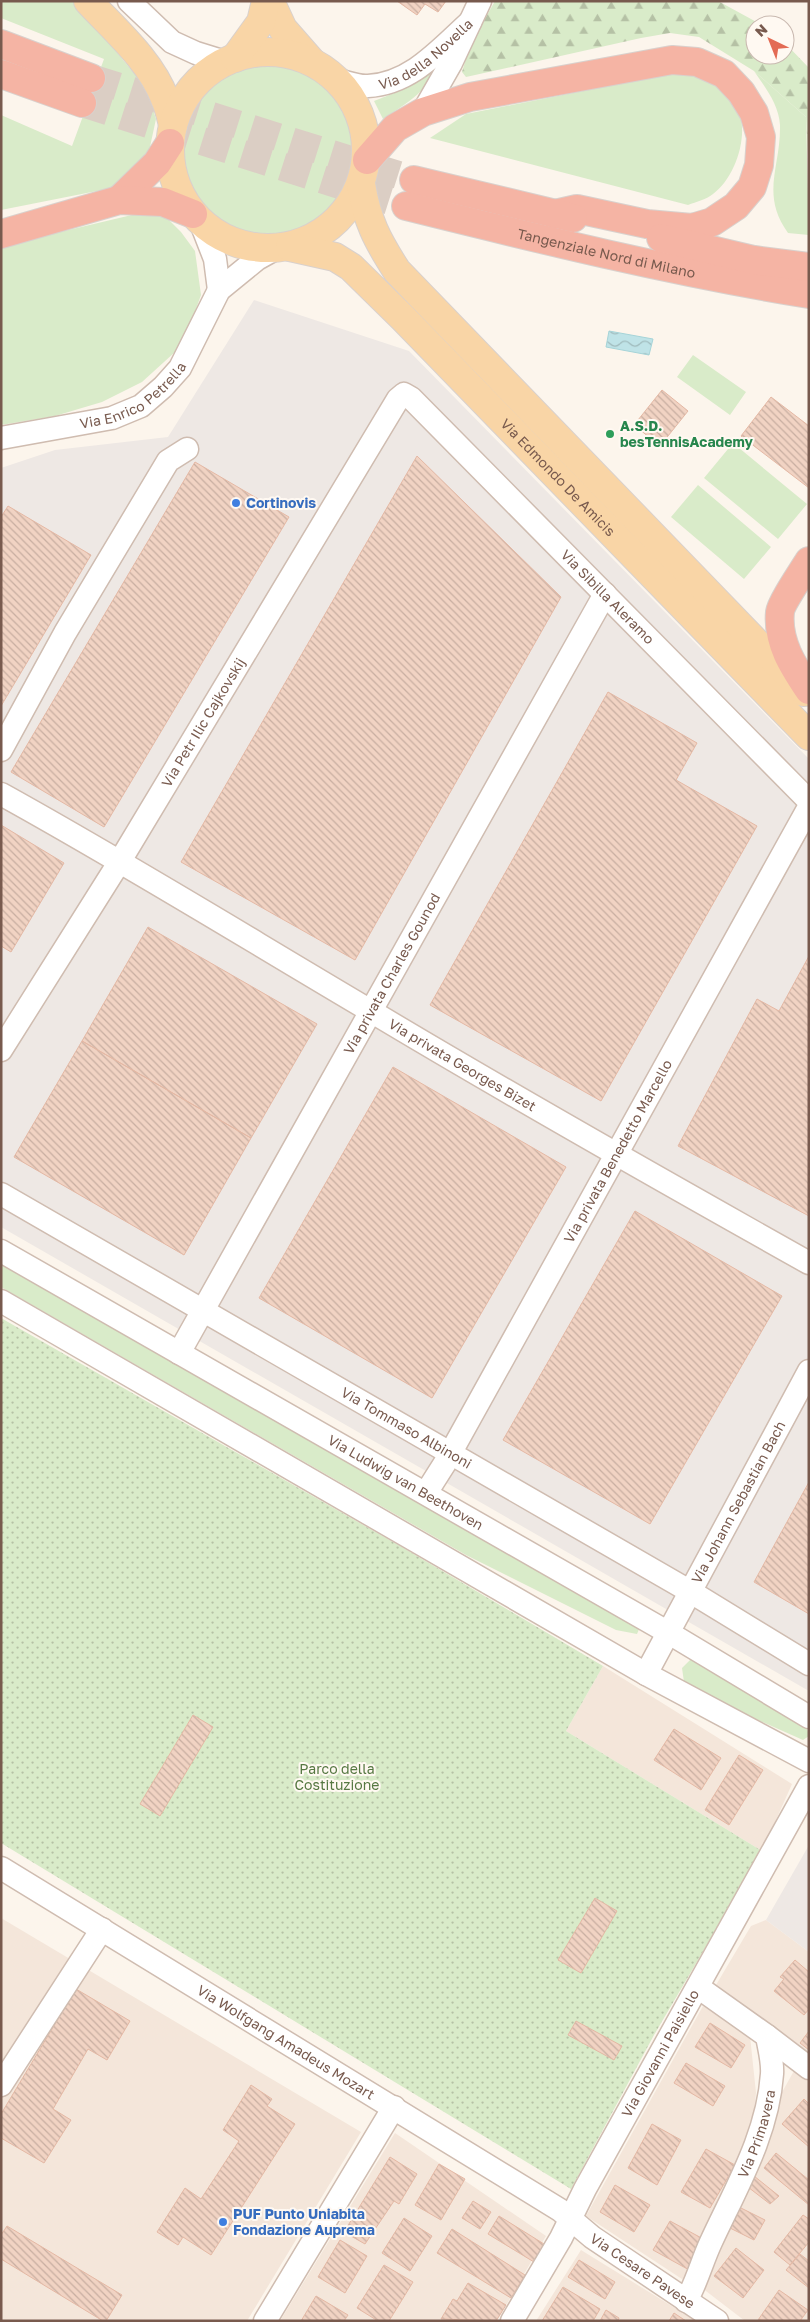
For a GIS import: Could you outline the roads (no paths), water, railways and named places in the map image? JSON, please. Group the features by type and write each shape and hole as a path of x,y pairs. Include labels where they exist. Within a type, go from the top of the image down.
{"highway":[{"path":"1,44 91,78"},
{"path":"364,172 396,128 423,112 470,97 672,60 697,62 724,74 741,92 754,113 761,137 760,165 752,187 736,206 712,222 692,228 647,224 577,209 555,214"},
{"path":"1,74 82,103"},
{"path":"119,200 157,163 171,134"},
{"name":"Tangenziale Nord di Milano","path":"414,180 754,260 809,268"},
{"path":"1,234 119,200 163,202 197,218"},
{"name":"Tangenziale Nord di Milano","path":"406,206 579,248 756,286 809,294"},
{"path":"809,561 780,610 782,635 788,658 809,690"}],"main road":[{"path":"88,1 131,48 149,71 165,98 171,134 171,168 185,204 197,218"},
{"path":"230,60 261,22 266,1"},
{"path":"270,1 284,29 311,61"},
{"path":"171,134 180,106 191,89 207,74 230,60 253,53 275,52 294,55 311,61"},
{"name":"Via Edmondo De Amicis","path":"311,61 337,80 349,94 358,110 365,128 364,172 366,212 378,241 397,271 809,697"},
{"path":"282,248 307,241 324,232 338,220 349,207 364,172"},
{"name":"Via Edmondo De Amicis","path":"197,218 214,233 235,243 282,248 335,257 351,267 403,318 809,736"}],"street":[{"path":"129,1 172,42 196,53 230,60"},
{"path":"470,22 480,1"},
{"name":"Via della Novella","path":"337,80 366,86 387,83 412,73 470,22"},
{"name":"Via della Novella","path":"423,112 451,63 470,22"},
{"path":"197,218 215,259 219,290"},
{"name":"Via Enrico Petrella","path":"1,438 112,418 141,406 180,368 219,290 257,259 282,248"},
{"name":"Via Sibilla Aleramo","path":"404,394 411,398 809,801"},
{"name":"Via Petr Ilic Cajkovskij","path":"1,1050 120,861 398,399 404,394"},
{"path":"1,750 66,633 168,461 186,449"},
{"name":"Via privata Charles Gounod","path":"179,1353 605,594"},
{"name":"Via privata Georges Bizet","path":"1,794 120,861 371,1012 809,1263"},
{"name":"Via privata Benedetto Marcello","path":"426,1493 809,807"},
{"name":"Via Tommaso Albinoni","path":"1,1194 690,1592 809,1664"},
{"name":"Via Ludwig van Beethoven","path":"1,1251 669,1633 809,1717"},
{"path":"1,1301 646,1674 809,1761"},
{"name":"Via Johann Sebastian Bach","path":"646,1674 809,1371"},
{"name":"Via Giovanni Paisiello","path":"512,2321 561,2238 570,2218 809,1786"},
{"name":"Via Wolfgang Amadeus Mozart","path":"1,1868 394,2107 570,2218"},
{"path":"1,2085 102,1929"},
{"path":"698,1987 809,2068"},
{"name":"Via Primavera","path":"686,2301 694,2287 700,2265 757,2144 767,2106 772,2072 767,2036"},
{"path":"265,2321 394,2107"},
{"name":"Via Cesare Pavese","path":"570,2218 589,2234 717,2321"}],"water":[{"path":"609,331 653,339 649,355 606,347"}],"tunnel":[{"path":"91,78 414,180"},
{"path":"82,103 406,206"}],"place":[{"name":"A.S.D. besTennisAcademy","path":"610,434"},
{"name":"Cortinovis","path":"236,503"},
{"name":"PUF Punto Uniabita Fondazione Auprema","path":"223,2222"}],"park label":[{"name":"Parco della Costituzione","path":"337,1778"}]}
